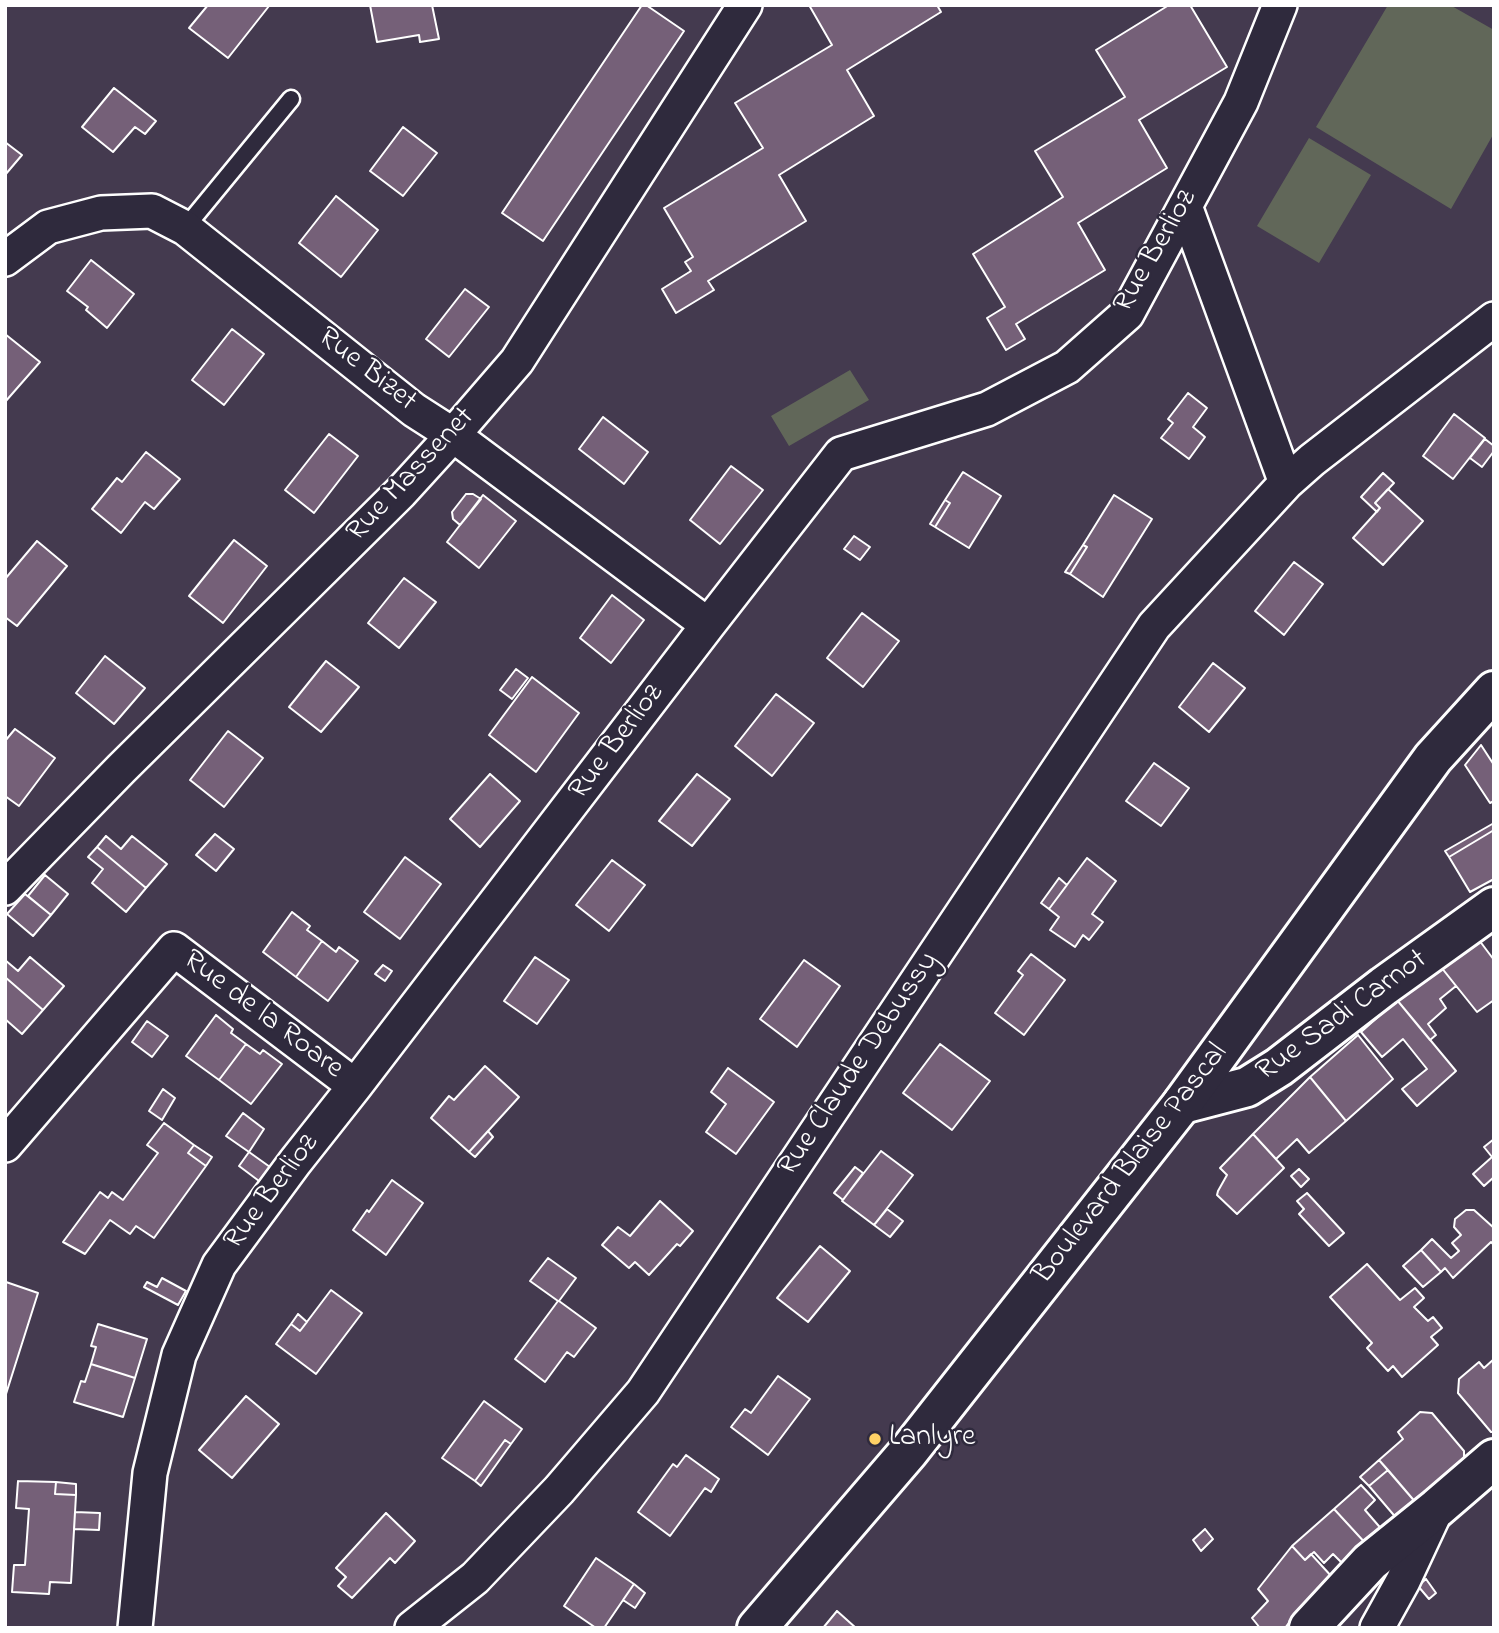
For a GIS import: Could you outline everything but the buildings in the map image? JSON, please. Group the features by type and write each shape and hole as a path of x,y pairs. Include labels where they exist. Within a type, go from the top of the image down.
{"main road":[{"name":"Boulevard Blaise Pascal","path":"757,1628 909,1451 1182,1104 1433,758 1494,691"},
{"name":"Rue Sadi Carnot","path":"1182,1104 1247,1087 1279,1067 1384,986 1494,907"},
{"path":"1309,1628 1370,1563 1494,1459"}],"street":[{"name":"Rue Massenet","path":"5,888 121,769 401,492 517,361 745,5"},
{"name":"Rue Berlioz","path":"135,1628 150,1473 178,1355 219,1265 295,1162 841,454 987,409 1067,367 1127,314 1241,102 1280,5"},
{"path":"1185,206 1286,483"},
{"name":"Rue Bizet","path":"5,259 48,227 101,214 152,211 185,228 414,410 453,435 708,625"},
{"name":"Rue Claude Debussy","path":"412,1628 475,1578 559,1490 643,1392 1154,626 1286,483 1494,319"},
{"name":"Rue de la Roare","path":"5,1145 174,949 355,1086"},
{"path":"1377,1628 1403,1581 1437,1508"}],"lane":[{"path":"185,228 291,99"}],"green space":[{"path":"1388,5 1450,5 1494,30 1494,133 1451,209 1316,127"},
{"path":"1309,138 1371,175 1319,263 1257,226"},
{"path":"850,370 869,400 789,446 771,416"}],"place":[{"name":"Lanlyre","path":"875,1439"}]}
